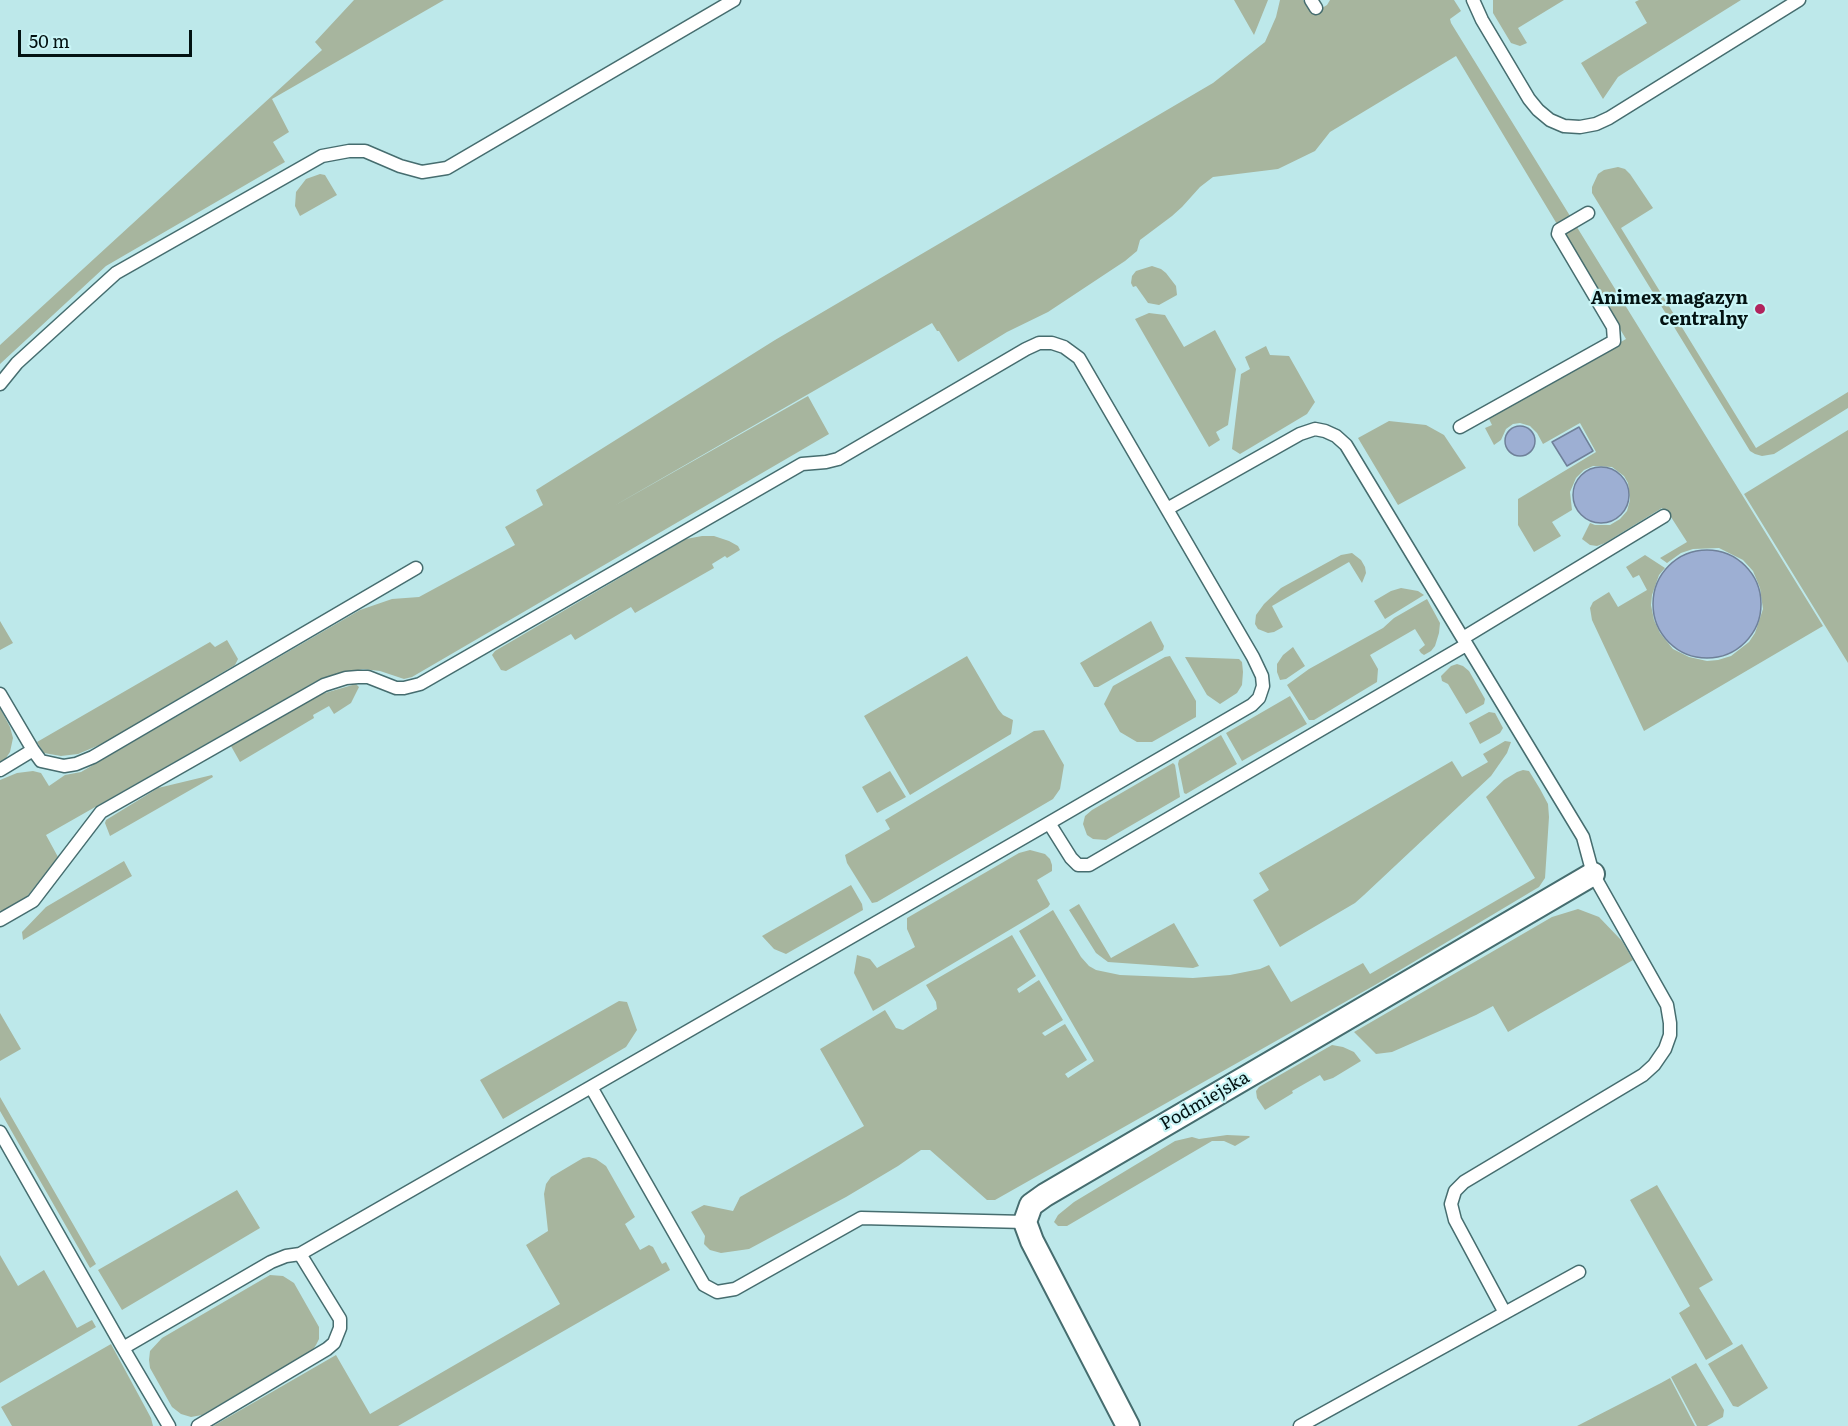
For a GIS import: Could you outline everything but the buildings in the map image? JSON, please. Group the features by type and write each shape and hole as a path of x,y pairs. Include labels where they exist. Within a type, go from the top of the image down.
{"street":[{"name":"Podmiejska","path":"1025,1222 1031,1205 1045,1195 1593,874"},
{"path":"1025,1222 1032,1241 1128,1426"}],"lane":[{"path":"0,384 17,363 116,273 322,156 348,151 365,151 400,166 422,172 447,168 734,0"},
{"path":"1473,0 1482,20 1529,99 1538,110 1550,120 1564,126 1581,127 1609,118 1799,0"},
{"path":"1460,427 1614,341 1613,327 1558,234 1559,230 1588,213"},
{"path":"0,921 33,901 101,812 324,685 358,677 368,677 396,688 420,684 802,464 838,459 1016,354 1039,343 1064,346 1079,358 1256,664 1263,682 1259,698 1252,705 300,1254 271,1262 123,1347"},
{"path":"1167,509 1300,434 1315,429 1336,436 1346,445 1582,837 1593,874 1667,1005 1670,1035 1665,1049 1644,1075 1464,1182 1455,1191 1450,1204 1455,1220 1505,1312"},
{"path":"1049,823 1071,858 1078,865 1089,865 1465,642 1664,516"},
{"path":"0,694 41,761 64,766 76,764 93,757 416,568"},
{"path":"0,770 33,750"},
{"path":"591,1087 704,1285 717,1292 735,1289 861,1218 1025,1222"},
{"path":"0,1132 169,1426"},
{"path":"198,1426 334,1343 340,1328 340,1319 300,1254"},
{"path":"1300,1426 1579,1272"}],"green space":[{"path":"354,0 444,0 272,99 289,132 273,142 285,162 106,266 0,364 0,345 322,50 315,42"},
{"path":"1234,0 1268,0 1254,35"},
{"path":"1280,0 1303,0 1312,14 1327,5 1330,0 1454,0 1461,11 1450,19 1451,23 1823,626 1644,731 1592,620 1590,608 1593,602 1609,592 1618,607 1647,590 1639,575 1633,578 1626,567 1645,555 1665,568 1659,575 1651,605 1660,633 1673,649 1689,657 1707,661 1731,656 1749,642 1755,633 1763,609 1760,588 1753,571 1743,560 1719,548 1693,549 1681,553 1667,563 1660,558 1687,542 1671,517 1668,519 1662,508 1605,543 1597,546 1590,545 1582,539 1590,523 1610,525 1627,511 1630,500 1628,483 1624,476 1612,467 1593,466 1584,470 1576,478 1570,492 1572,510 1552,522 1561,536 1534,552 1518,525 1518,499 1596,452 1580,423 1543,444 1530,426 1520,423 1513,424 1506,429 1501,440 1494,445 1485,428 1492,425 1488,417 1626,339 1456,56 1330,132 1315,151 1278,169 1213,177 1172,216 1140,240 1137,251 1125,261 1048,312 1007,332 958,362 932,323 612,507 808,396 829,434 412,677 404,679 380,671 363,669 322,678 46,835 58,857 26,898 2,913 0,910 0,780 17,773 33,771 41,773 49,786 65,775 81,772 360,610 392,599 419,597 515,545 505,527 543,505 536,490 775,340 1213,83 1265,42 1276,17"},
{"path":"1493,0 1564,0 1518,28 1527,43 1520,46 1511,43 1493,13"},
{"path":"1639,0 1741,0 1618,77 1603,99 1581,63 1647,23 1635,2"},
{"path":"1618,167 1630,174 1653,208 1621,228 1756,448 1848,392 1848,408 1774,454 1762,456 1750,451 1592,193 1592,187 1598,174"},
{"path":"320,174 325,175 337,195 300,216 295,206 296,192 306,179"},
{"path":"1152,266 1166,273 1176,286 1177,295 1159,305 1148,303 1136,286 1133,287 1131,283 1136,271"},
{"path":"1149,313 1165,315 1184,347 1215,330 1236,369 1228,425 1216,432 1220,440 1209,447 1135,319"},
{"path":"1266,346 1270,355 1289,356 1315,402 1307,414 1240,454 1232,449 1241,374 1250,369 1245,357"},
{"path":"1389,421 1426,425 1444,435 1466,468 1398,505 1358,438"},
{"path":"1848,430 1848,663 1744,494"},
{"path":"714,536 729,541 738,546 740,550 727,558 725,556 712,564 714,568 635,613 631,607 575,640 571,634 506,671 501,670 492,655 495,651 686,539"},
{"path":"1352,553 1361,560 1365,567 1366,573 1362,583 1349,562 1272,606 1283,627 1268,633 1258,629 1255,624 1256,615 1281,588 1341,555"},
{"path":"1401,588 1418,591 1424,595 1385,619 1374,601"},
{"path":"1427,599 1440,623 1435,646 1431,651 1424,655 1421,653 1419,650 1425,645 1415,629 1370,655 1378,669 1377,682 1314,720 1309,720 1287,685 1309,669 1383,628 1394,618"},
{"path":"0,621 13,643 0,650"},
{"path":"1151,621 1164,646 1163,650 1098,687 1094,687 1080,663"},
{"path":"227,640 238,659 235,665 104,743 78,754 61,756 44,753 37,742 210,642 215,647"},
{"path":"1293,647 1305,666 1286,679 1280,680 1277,664"},
{"path":"967,656 998,709 1003,715 1013,720 1011,734 910,795 864,716"},
{"path":"1170,656 1196,701 1196,717 1152,742 1137,742 1120,732 1104,704 1113,686"},
{"path":"1185,657 1239,659 1242,662 1242,685 1237,693 1220,704 1207,695"},
{"path":"1457,664 1469,671 1485,699 1484,704 1466,714 1448,684 1442,681 1441,676 1451,666"},
{"path":"356,684 359,687 351,703 334,714 329,706 313,715 314,718 240,762 231,746 318,695"},
{"path":"1290,696 1307,724 1242,761 1226,733"},
{"path":"0,708 13,738 10,752 0,762"},
{"path":"1489,712 1495,713 1503,728 1500,733 1480,744 1469,723"},
{"path":"1044,730 1064,765 1060,789 1053,799 872,903 847,863 845,855 890,829 885,820 1034,731"},
{"path":"1221,735 1237,764 1186,794 1184,793 1179,760"},
{"path":"1505,741 1511,742 1507,753 1491,776 1364,895 1355,903 1280,947 1253,900 1269,890 1259,873 1452,761 1462,777 1488,762 1483,754"},
{"path":"1173,763 1180,797 1106,840 1093,839 1087,835 1083,824 1085,816 1092,810"},
{"path":"1523,770 1529,771 1548,804 1545,878 1539,887 1375,985 995,1200 987,1200 930,1150 921,1150 846,1197 749,1249 721,1253 710,1250 704,1244 705,1236 691,1212 704,1205 733,1211 740,1197 864,1126 820,1049 885,1010 896,1028 903,1030 937,1009 936,1002 926,985 1012,935 1036,976 1017,989 1019,993 1039,980 1063,1020 1042,1033 1045,1036 1065,1024 1087,1060 1065,1074 1068,1078 1094,1061 1019,931 1053,910 1081,957 1096,970 1120,975 1193,978 1230,975 1269,965 1291,1002 1363,963 1370,974 1535,878 1486,797 1504,780"},
{"path":"890,771 906,797 877,813 862,787"},
{"path":"212,775 213,777 110,836 106,820 158,788"},
{"path":"1030,850 1045,854 1052,865 1052,871 1037,880 1050,904 1048,907 873,1011 854,973 857,955 870,959 877,968 915,947 907,929 907,918 1019,853"},
{"path":"124,861 132,876 23,940 22,932 46,907"},
{"path":"851,885 863,910 786,954 774,949 762,936"},
{"path":"1079,904 1111,958 1174,923 1199,966 1193,968 1108,962 1096,953 1069,910"},
{"path":"1578,909 1599,917 1622,941 1633,960 1508,1032 1493,1006 1392,1052 1376,1054 1354,1032 1552,917"},
{"path":"619,1001 627,1002 637,1030 626,1047 503,1119 480,1080"},
{"path":"0,1013 21,1049 0,1061"},
{"path":"1332,1045 1354,1052 1361,1061 1333,1078 1324,1081 1320,1075 1265,1110 1257,1098 1256,1091 1259,1087"},
{"path":"0,1097 96,1264 90,1268 0,1111"},
{"path":"1227,1135 1250,1137 1235,1146 1224,1141 1212,1141 1067,1226 1058,1226 1054,1222 1058,1215 1074,1202 1175,1141 1192,1137 1199,1139"},
{"path":"589,1157 606,1166 635,1217 625,1224 640,1250 649,1245 653,1247 662,1264 666,1262 670,1270 398,1426 213,1426 336,1355 370,1414 560,1304 526,1245 548,1231 544,1194 546,1184 551,1177 583,1158"},
{"path":"1657,1185 1713,1280 1699,1288 1733,1344 1706,1360 1679,1313 1690,1306 1630,1200"},
{"path":"237,1190 260,1228 122,1310 98,1270"},
{"path":"0,1255 18,1286 44,1270 77,1328 92,1320 96,1327 0,1383"},
{"path":"270,1275 283,1276 294,1283 319,1327 319,1339 316,1345 312,1351 202,1415 191,1417 181,1414 172,1407 150,1368 150,1351 162,1338"},
{"path":"111,1344 151,1418 153,1426 12,1426 1,1407"},
{"path":"1742,1344 1768,1388 1738,1407 1733,1406 1708,1364"},
{"path":"1696,1363 1724,1410 1723,1417 1707,1426 1697,1426 1671,1377"},
{"path":"1670,1378 1695,1426 1577,1426 1661,1383"}],"water":[{"path":"1520,426 1531,430 1535,441 1531,452 1520,456 1509,452 1505,441 1509,430"},
{"path":"1579,427 1593,451 1567,466 1552,442"},
{"path":"1596,467 1606,467 1621,475 1627,484 1629,495 1627,506 1621,515 1606,523 1596,523 1585,518 1578,511 1573,500 1573,490 1578,479 1585,472"},
{"path":"1707,550 1728,554 1745,566 1757,583 1761,604 1757,625 1745,642 1728,654 1707,658 1686,654 1669,642 1657,625 1653,604 1657,583 1669,566 1686,554"}],"place":[{"name":"Animex magazyn centralny","path":"1760,309"}]}
